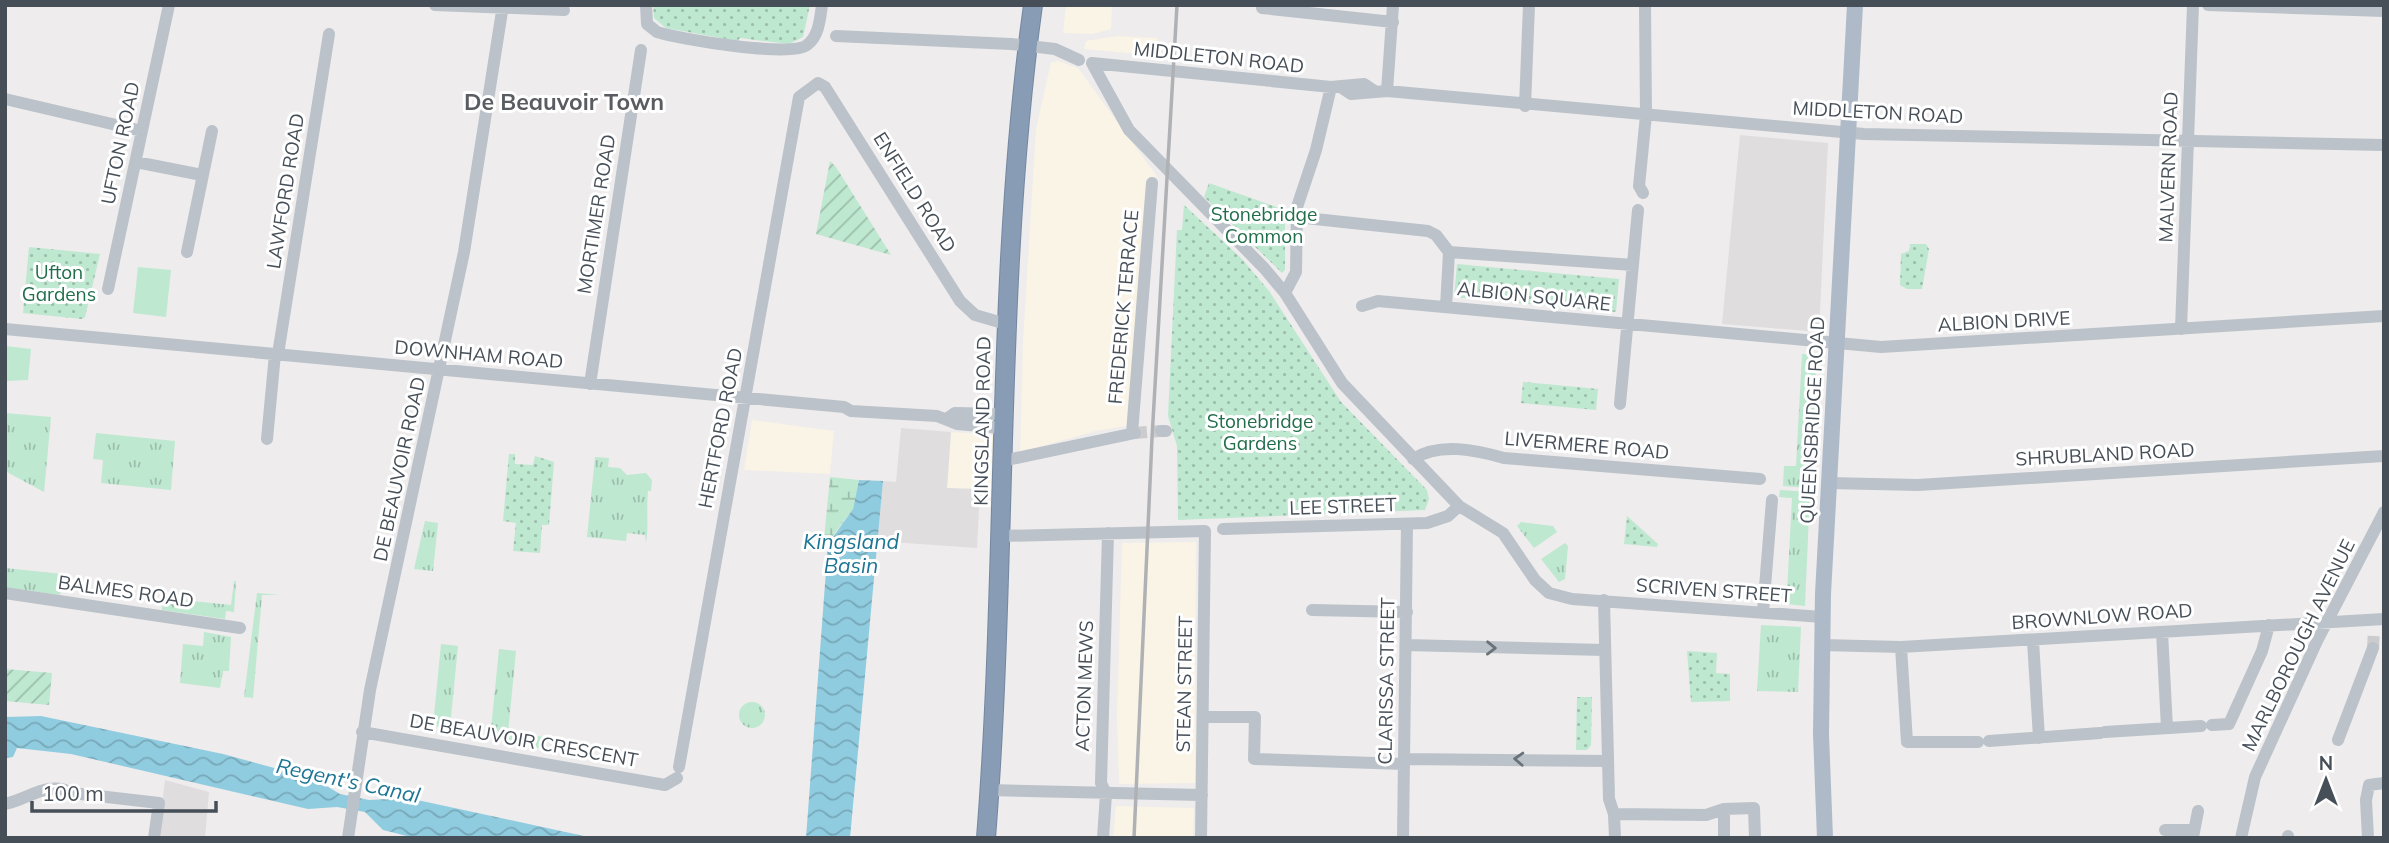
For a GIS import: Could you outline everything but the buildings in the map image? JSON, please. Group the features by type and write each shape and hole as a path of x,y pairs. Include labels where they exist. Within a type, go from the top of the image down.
{"highway":[{"name":"KINGSLAND ROAD","path":"986,838 1000,536 1006,324 1027,46 1033,5"}],"main road":[{"name":"QUEENSBRIDGE ROAD","path":"1825,838 1822,617 1854,5"}],"street":[{"name":"UFTON ROAD","path":"108,289 169,5"},
{"path":"435,5 564,9"},
{"path":"646,5 647,24 657,32 785,51 806,47 814,38 822,5"},
{"path":"1262,5 1262,8 1393,22"},
{"path":"1387,91 1393,5"},
{"path":"1525,106 1529,5"},
{"path":"1643,193 1639,187 1646,116 1645,5"},
{"name":"MALVERN ROAD","path":"2181,329 2193,5"},
{"path":"2208,5 2384,11"},
{"name":"DE BEAUVOIR ROAD","path":"348,838 362,732 464,252 503,7"},
{"name":"LAWFORD ROAD","path":"267,439 277,354 328,34"},
{"name":"MIDDLETON ROAD","path":"836,36 1027,46 1055,49 1085,61 1336,88 1364,84 1373,90 1525,106 1847,132 2384,145"},
{"name":"MORTIMER ROAD","path":"590,384 641,50"},
{"name":"SCRIVEN STREET","path":"1085,61 1142,146 1249,251 1285,293 1342,383 1459,506 1497,528 1549,593 1572,599 1822,617"},
{"name":"ENFIELD ROAD","path":"799,97 818,83 825,87 960,301 975,315 1006,324"},
{"path":"1285,293 1296,272 1296,217 1336,88"},
{"name":"HERTFORD ROAD","path":"678,772 799,97"},
{"path":"5,99 142,131"},
{"path":"187,252 212,131"},
{"path":"136,162 202,175"},
{"name":"FREDERICK TERRACE","path":"1002,461 1134,433 1152,183"},
{"name":"ALBION SQUARE","path":"1633,265 1450,252 1446,307 1627,326 1633,265 1638,210"},
{"path":"1296,217 1428,231 1436,235 1450,252"},
{"path":"1362,306 1378,301 1446,307"},
{"name":"ALBION DRIVE","path":"1627,326 1837,344 1901,346 2384,316"},
{"path":"1620,404 1627,326"},
{"name":"DOWNHAM ROAD","path":"5,329 844,407 851,411 885,415 895,412 947,418 955,413 1003,421"},
{"name":"LIVERMERE ROAD","path":"1413,459 1425,452 1442,449 1504,458 1760,479"},
{"name":"SHRUBLAND ROAD","path":"1828,483 1918,485 2384,456"},
{"path":"1763,612 1772,500"},
{"name":"LEE STREET","path":"1223,529 1408,524 1438,521 1459,506"},
{"name":"MARLBOROUGH AVENUE","path":"2241,838 2255,777 2328,622 2384,512"},
{"name":"CLARISSA STREET","path":"1403,838 1408,524"},
{"name":"STEAN STREET","path":"1108,533 1205,531 1200,838"},
{"path":"1000,536 1108,533"},
{"name":"ACTON MEWS","path":"1103,838 1106,794 1101,783 1108,533"},
{"name":"BALMES ROAD","path":"5,593 240,628"},
{"path":"1604,600 1609,799 1615,814 1615,838"},
{"path":"1312,610 1407,612"},
{"name":"BROWNLOW ROAD","path":"1822,645 1901,647 2328,622 2377,623"},
{"path":"1901,647 1907,742 2039,738 2229,724 2262,651 2269,625"},
{"path":"2161,632 2167,728"},
{"path":"2033,640 2039,738"},
{"path":"1406,645 1604,650"},
{"path":"2338,740 2373,648"},
{"path":"1203,716 1255,717 1254,759 1404,762 1608,761"},
{"name":"DE BEAUVOIR CRESCENT","path":"362,732 665,785 678,772"},
{"path":"2368,838 2366,800 2369,786 2384,783"},
{"path":"5,804 43,789 61,787 72,793 159,803 154,838"},
{"path":"989,790 1202,795"},
{"path":"1615,814 1706,815 1724,809 1754,808 1755,838"},
{"path":"1724,809 1724,838"},
{"path":"2165,830 2193,834 2198,811"}],"shaded area":[{"path":"1066,5 1112,5 1111,29 1093,34 1063,33"},
{"path":"1117,36 1157,38 1161,56 1084,49 1086,41"},
{"path":"1058,61 1078,68 1156,175 1132,425 1096,431 1020,452 1023,340 1036,129 1051,62"},
{"path":"1740,135 1828,143 1819,332 1722,324"},
{"path":"752,420 834,431 830,474 744,470"},
{"path":"901,428 951,432 947,488 980,489 977,548 877,541 883,481 896,482"},
{"path":"951,432 994,435 993,490 947,489"},
{"path":"1196,542 1195,783 1119,784 1117,717 1122,543"},
{"path":"165,780 209,792 205,838 158,838"},
{"path":"1116,806 1194,808 1193,838 1113,838"}],"green space":[{"path":"653,5 810,5 803,37 789,44 740,38 737,41 666,28 654,18"},
{"path":"830,161 836,167 891,255 816,234"},
{"name":"Stonebridge Common","path":"1209,183 1285,210 1285,270 1282,273 1204,197"},
{"name":"Stonebridge Gardens","path":"1184,205 1242,259 1269,291 1341,402 1427,490 1429,499 1425,510 1178,520 1177,446 1168,416 1177,230 1182,230"},
{"path":"1910,244 1926,244 1929,249 1922,289 1907,289 1900,285 1901,254 1909,251"},
{"name":"Ufton Gardens","path":"29,247 100,254 85,317 82,319 23,313"},
{"path":"1457,264 1619,279 1616,312 1454,297"},
{"path":"138,267 171,270 166,317 133,313"},
{"path":"5,346 31,349 28,380 5,381"},
{"path":"1802,354 1817,355 1810,488 1783,486 1784,466 1796,466"},
{"path":"1523,382 1598,389 1596,410 1521,403"},
{"path":"5,413 51,417 44,492 5,471"},
{"path":"96,433 175,441 171,490 101,483 103,460 93,459"},
{"path":"509,454 515,454 515,464 533,465 535,456 554,462 549,525 542,525 540,553 513,551 516,523 503,521"},
{"path":"595,457 609,458 608,467 620,468 627,475 646,473 652,480 651,491 648,491 646,543 645,535 627,533 626,541 587,537"},
{"path":"830,477 859,480 853,509 829,541 824,539"},
{"path":"1780,490 1810,492 1805,606 1768,602 1768,593 1787,593 1792,498 1779,497"},
{"path":"1627,516 1658,544 1657,547 1624,544"},
{"path":"425,521 438,523 433,571 414,569"},
{"path":"1521,522 1553,526 1557,532 1534,548 1517,526"},
{"path":"1565,543 1568,546 1565,579 1559,582 1541,559"},
{"path":"5,568 62,574 60,595 5,587"},
{"path":"234,581 234,612 226,611 225,619 162,610 163,598 231,605"},
{"path":"257,593 280,595 262,595 253,698 244,697"},
{"path":"1761,625 1801,627 1798,692 1757,691"},
{"path":"204,632 231,637 229,671 223,671 220,688 180,683 183,644 203,646"},
{"path":"441,644 458,646 450,727 433,726"},
{"path":"499,649 516,651 508,733 546,737 545,749 490,739"},
{"path":"1687,651 1717,653 1716,673 1730,674 1730,701 1691,702"},
{"path":"5,669 52,673 49,705 5,701"},
{"path":"1577,697 1592,697 1591,745 1587,750 1576,750"},
{"path":"752,702 761,706 765,715 761,724 752,728 743,724 739,715 743,706"}],"water":[{"name":"Kingsland Basin","path":"859,480 883,481 850,838 806,838 828,544 853,509"},
{"path":"41,716 223,754 315,779 340,794 369,800 408,798 593,838 415,838 383,830 365,812 337,807 308,809 71,754 17,748 13,757 5,758 5,717"}],"tunnel":[{"path":"1135,433 1161,431"},
{"path":"2373,648 2374,630"}],"railway":[{"path":"1134,838 1152,438 1177,5"}],"district":[{"name":"De Beauvoir Town","path":"564,102"}],"water label":[{"name":"Regent's Canal","path":"348,781"}]}
